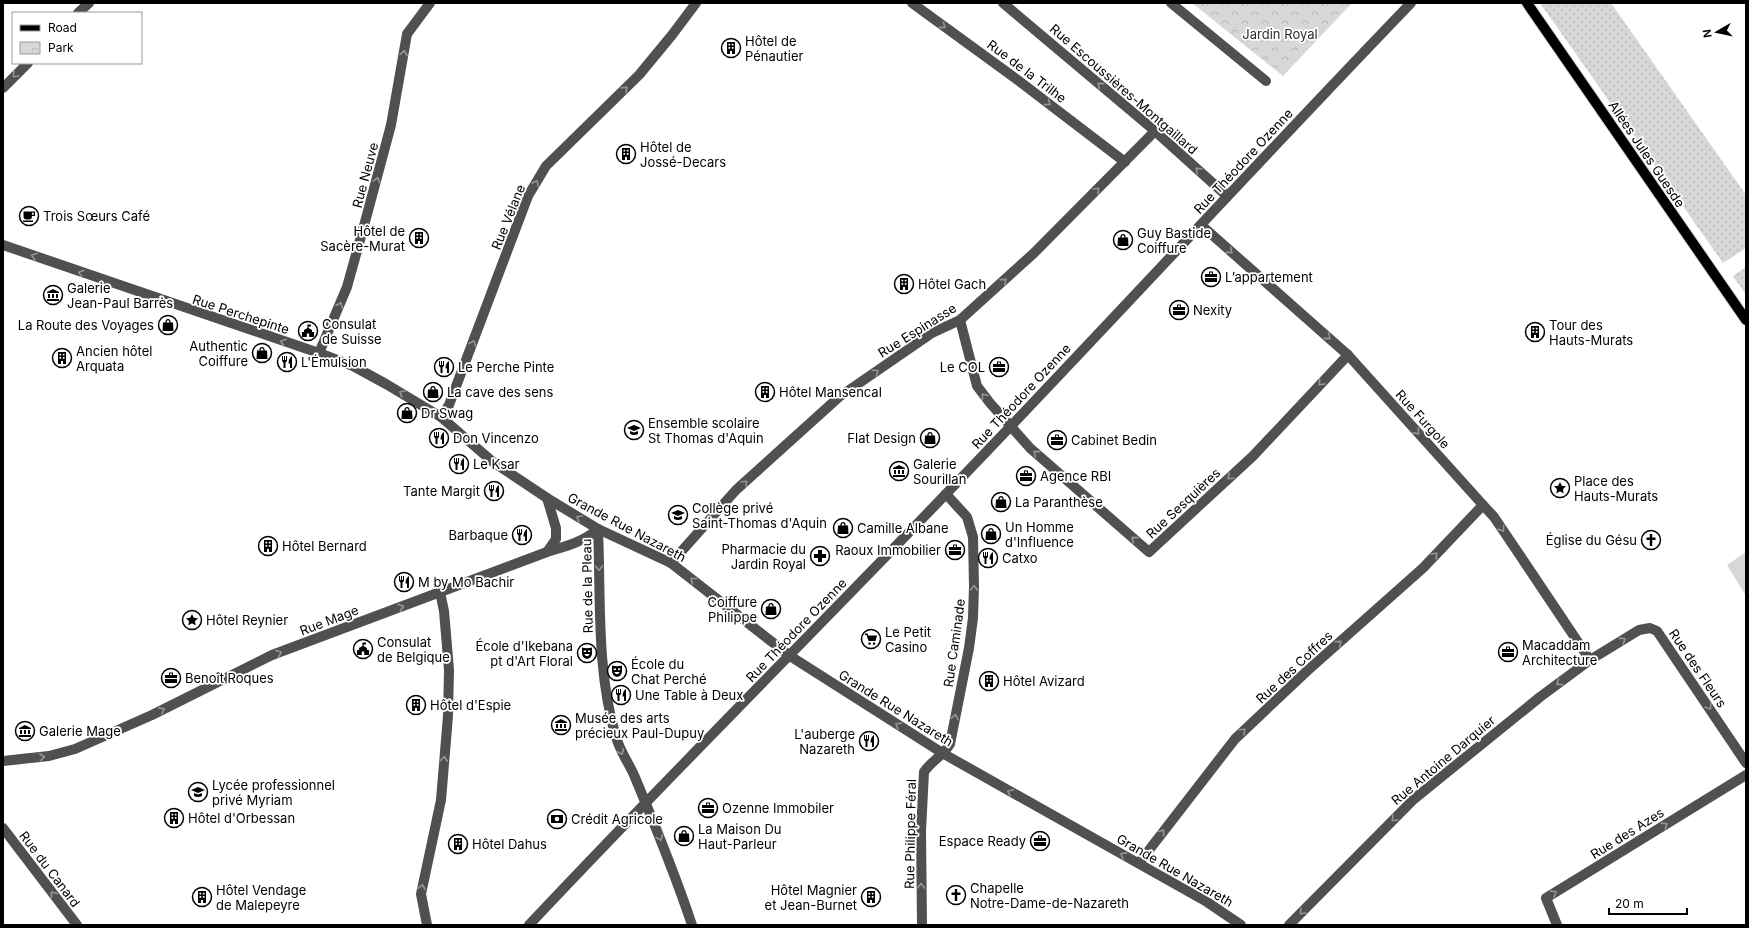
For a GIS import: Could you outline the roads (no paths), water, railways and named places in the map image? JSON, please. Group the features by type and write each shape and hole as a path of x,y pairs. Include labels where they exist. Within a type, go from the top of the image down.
{"main road":[{"name":"Allées Jules Guesde","path":"1527,3 1746,320"}],"street":[{"path":"79,12 89,3"},
{"name":"Rue Neuve","path":"319,354 347,287 361,237 391,126 407,34 430,3"},
{"name":"Rue Vélane","path":"441,417 449,405 528,196 546,166 639,75 696,3"},
{"name":"Rue de la Trilhe","path":"912,3 1019,81 1125,162"},
{"name":"Rue Escoussières-Montgaillard","path":"1003,3 1155,131 1227,196"},
{"path":"1171,3 1266,81"},
{"name":"Rue Théodore Ozenne","path":"529,925 644,803 790,656 946,494 1009,426 1201,226 1304,114 1411,3"},
{"path":"3,88 27,64"},
{"name":"Rue Espinasse","path":"671,563 736,490 839,397 932,332 960,320 1034,253 1155,131"},
{"name":"Rue Furgole","path":"1201,226 1348,355 1494,517 1590,660"},
{"name":"Rue Perchepinte","path":"3,245 353,366 441,417 493,462 546,498"},
{"path":"960,320 977,386 1009,426"},
{"name":"Rue Sesquières","path":"1009,426 1030,448 1149,552 1253,456 1348,355"},
{"name":"Rue Caminade","path":"944,754 950,744 969,648 973,618 974,586 972,537 967,517 946,494"},
{"path":"546,498 556,528 556,539 547,552"},
{"name":"Grande Rue Nazareth","path":"546,498 598,529 671,563 790,656 944,754 1207,902 1241,925"},
{"name":"Rue des Coffres","path":"1139,863 1235,739 1307,671 1423,568 1483,505"},
{"name":"Rue Mage","path":"3,761 49,756 75,749 152,715 272,655 588,538 598,529"},
{"name":"Rue de la Pleau","path":"598,529 601,640 609,709 616,738 623,757 633,774 664,849 692,925"},
{"path":"427,925 421,894 441,800 448,708 449,670 444,611 440,592"},
{"name":"Rue des Fleurs","path":"1590,660 1639,630 1650,628 1657,631 1746,763"},
{"name":"Rue Antoine Darquier","path":"1289,925 1414,799 1540,697 1590,660"},
{"name":"Rue Philippe Féral","path":"922,925 921,831 924,772 929,765 944,754"},
{"name":"Rue des Azes","path":"1557,925 1546,898 1746,775"},
{"name":"Rue du Canard","path":"3,828 77,925"}],"place":[{"name":"Hôtel de Pénautier","path":"731,48"},
{"name":"Hôtel de Jossé-Decars","path":"626,154"},
{"name":"Trois Sœurs Café","path":"29,216"},
{"name":"Hôtel de Sacère-Murat","path":"419,238"},
{"name":"Guy Bastide Coiffure","path":"1123,240"},
{"name":"L’appartement","path":"1211,277"},
{"name":"Hôtel Gach","path":"904,284"},
{"name":"Galerie Jean-Paul Barrès","path":"53,295"},
{"name":"Nexity","path":"1179,310"},
{"name":"La Route des Voyages","path":"168,325"},
{"name":"Consulat de Suisse","path":"308,331"},
{"name":"Tour des Hauts-Murats","path":"1535,332"},
{"name":"Authentic Coiffure","path":"262,353"},
{"name":"Ancien hôtel Arquata","path":"62,358"},
{"name":"L'Émulsion","path":"287,362"},
{"name":"Le Perche Pinte","path":"444,367"},
{"name":"Le COL","path":"999,367"},
{"name":"La cave des sens","path":"433,392"},
{"name":"Hôtel Mansencal","path":"765,392"},
{"name":"Dr Swag","path":"407,413"},
{"name":"Ensemble scolaire St Thomas d'Aquin","path":"634,430"},
{"name":"Don Vincenzo","path":"439,438"},
{"name":"Flat Design","path":"930,438"},
{"name":"Cabinet Bedin","path":"1057,440"},
{"name":"Le Ksar","path":"459,464"},
{"name":"Galerie Sourillan","path":"899,471"},
{"name":"Agence RBI","path":"1026,476"},
{"name":"Place des Hauts-Murats","path":"1560,488"},
{"name":"Tante Margit","path":"494,491"},
{"name":"La Paranthèse","path":"1001,502"},
{"name":"Collège privé Saint-Thomas d'Aquin","path":"678,515"},
{"name":"Camille Albane","path":"843,528"},
{"name":"Un Homme d'Influence","path":"991,534"},
{"name":"Barbaque","path":"522,535"},
{"name":"Église du Gésu","path":"1651,540"},
{"name":"Hôtel Bernard","path":"268,546"},
{"name":"Raoux Immobilier","path":"955,550"},
{"name":"Pharmacie du Jardin Royal","path":"820,556"},
{"name":"Catxo","path":"988,558"},
{"name":"M by Mo Bachir","path":"404,582"},
{"name":"Coiffure Philippe","path":"771,609"},
{"name":"Hôtel Reynier","path":"192,620"},
{"name":"Le Petit Casino","path":"871,639"},
{"name":"Consulat de Belgique","path":"363,649"},
{"name":"Macaddam Architecture","path":"1508,652"},
{"name":"École d'Ikebana pt d'Art Floral","path":"587,653"},
{"name":"École du Chat Perché","path":"617,671"},
{"name":"Benoît Roques","path":"171,678"},
{"name":"Hôtel Avizard","path":"989,681"},
{"name":"Une Table à Deux","path":"621,695"},
{"name":"Hôtel d'Espie","path":"416,705"},
{"name":"Musée des arts précieux Paul-Dupuy","path":"561,725"},
{"name":"Galerie Mage","path":"25,731"},
{"name":"L'auberge Nazareth","path":"869,741"},
{"name":"Lycée professionnel privé Myriam","path":"198,792"},
{"name":"Ozenne Immobiler","path":"708,808"},
{"name":"Hôtel d'Orbessan","path":"174,818"},
{"name":"Crédit Agricole","path":"557,819"},
{"name":"La Maison Du Haut-Parleur","path":"684,836"},
{"name":"Espace Ready","path":"1040,841"},
{"name":"Hôtel Dahus","path":"458,844"},
{"name":"Chapelle Notre-Dame-de-Nazareth","path":"956,895"},
{"name":"Hôtel Vendage de Malepeyre","path":"202,897"},
{"name":"Hôtel Magnier et Jean-Burnet","path":"871,897"}],"park label":[{"name":"Jardin Royal","path":"1280,34"}]}
